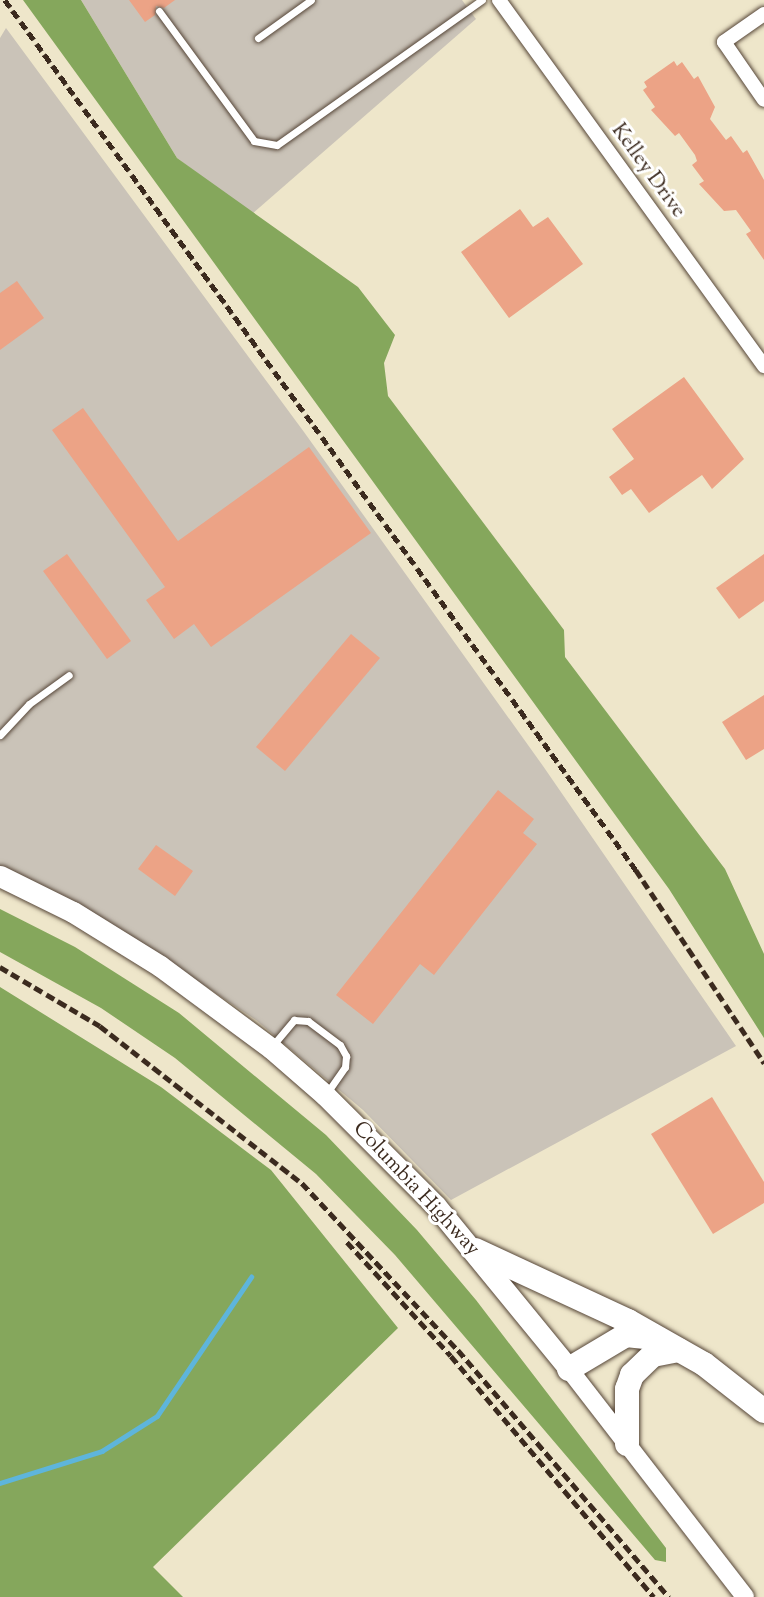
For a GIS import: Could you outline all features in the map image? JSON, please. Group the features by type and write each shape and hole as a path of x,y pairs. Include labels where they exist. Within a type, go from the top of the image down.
{"highway":[{"path":"475,1250 628,1321 728,1380 764,1411"},
{"path":"569,1369 626,1335 657,1339"},
{"path":"627,1444 627,1389 632,1375 653,1355 679,1350"}],"main road":[{"name":"Columbia Highway","path":"0,876 110,934 271,1048 326,1095 382,1148 475,1250 745,1597"}],"street":[{"name":"Kelley Drive","path":"500,0 764,366"},
{"path":"764,14 724,42 764,100"}],"lane":[{"path":"258,38 311,0"},
{"path":"159,11 254,141 277,145 482,0"},
{"path":"0,735 29,704 69,675"},
{"path":"271,1048 294,1020 308,1021 339,1045 346,1056 345,1067 326,1095"}],"shaded area":[{"path":"81,0 462,0 476,19 252,214 177,158"},
{"path":"6,28 304,432 543,766 736,1046 451,1200 363,1110 256,1020 104,919 0,866 0,38"}],"green space":[{"path":"23,0 81,0 177,158 358,287 395,335 384,363 388,396 564,630 565,657 725,869 764,954 764,1038 669,889"},
{"path":"0,909 75,947 179,1013 326,1135 417,1230 476,1300 666,1548 666,1562 655,1560 395,1255 316,1174 175,1058 101,1008 0,952"},
{"path":"0,987 161,1087 271,1170 398,1328 153,1567 183,1597 0,1597"}],"building":[{"path":"129,0 175,0 164,8 156,6 155,15 145,22"},
{"path":"674,61 677,66 682,62 694,79 698,76 715,107 710,119 726,140 731,136 743,153 747,150 764,180 764,260 746,234 751,231 736,210 724,211 699,184 704,181 692,165 697,161 695,155 679,133 675,136 651,110 655,107 643,90 647,87 644,82"},
{"path":"520,209 533,227 548,217 583,264 509,318 461,252"},
{"path":"17,281 44,318 0,350 0,293"},
{"path":"684,377 744,459 712,489 702,475 649,513 631,489 622,495 609,477 634,459 612,429"},
{"path":"83,408 178,541 309,447 371,533 211,647 194,624 174,639 146,600 165,587 52,430"},
{"path":"67,554 131,641 107,659 43,571"},
{"path":"764,554 764,601 739,619 716,588"},
{"path":"351,634 380,658 285,771 256,747"},
{"path":"764,695 764,749 746,760 722,722"},
{"path":"498,790 534,819 523,833 537,844 434,975 420,964 373,1024 336,995"},
{"path":"156,845 193,871 175,896 138,869"},
{"path":"712,1097 764,1182 764,1203 713,1234 651,1134"}],"waterway":[{"path":"0,1483 102,1451 157,1416 251,1277"}],"railway":[{"path":"5,0 636,870 764,1063"},
{"path":"0,967 100,1026 302,1183 458,1350 669,1597"},
{"path":"347,1242 451,1356 654,1597"}]}
